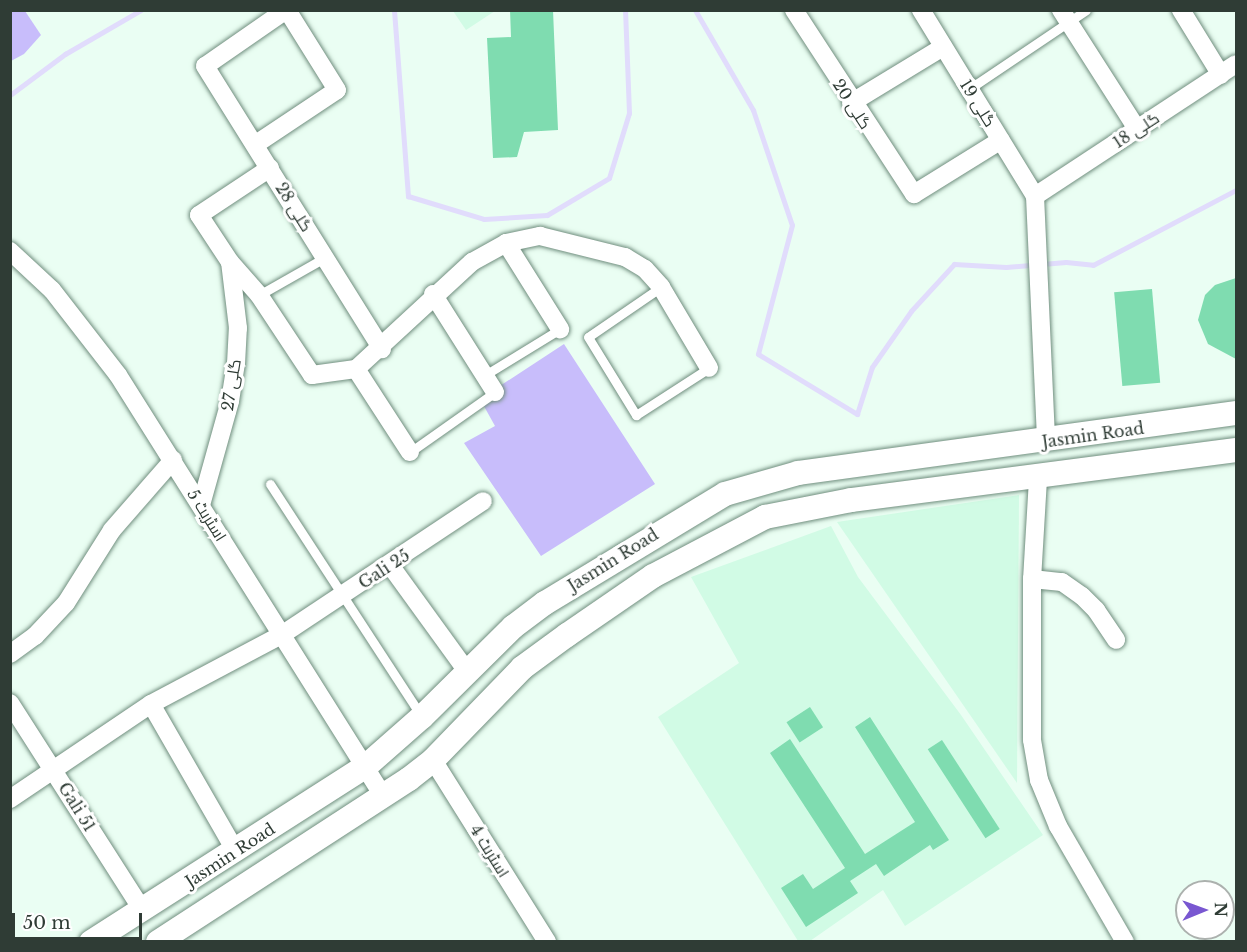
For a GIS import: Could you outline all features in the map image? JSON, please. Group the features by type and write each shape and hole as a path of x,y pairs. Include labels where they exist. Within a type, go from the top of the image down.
{"street":[{"name":"گلی 28","path":"286,10 205,66 256,144 382,349"},
{"path":"256,144 338,90 286,10"},
{"name":"گلی 20","path":"794,10 851,103 914,194 1001,140"},
{"name":"گلی 19","path":"921,10 1035,196"},
{"path":"1181,10 1229,70"},
{"path":"1064,16 1137,129"},
{"path":"851,103 943,46"},
{"name":"گلی 18","path":"1035,196 1229,70"},
{"name":"گلی 27","path":"270,168 199,215 230,262 259,295 312,375 321,376 337,370 356,369"},
{"path":"1035,196 1046,442"},
{"path":"410,452 356,369 382,349 433,294 472,262 506,243 540,236 573,242 625,257 656,278 709,368"},
{"path":"506,243 560,329"},
{"name":"اسٹریٹ 5","path":"10,251 52,290 118,375 283,634 382,795"},
{"name":"گلی 27","path":"201,505 230,401 236,364 238,328 230,262"},
{"path":"433,294 495,392"},
{"name":"Jasmin Road","path":"91,942 236,852 365,767 422,717 466,670 545,603 725,494 798,473 1046,442 1236,413"},
{"name":"Jasmin Road","path":"158,942 434,760 522,668 653,576 765,517 851,500 1038,479 1236,450"},
{"path":"10,654 35,636 66,603 112,530 173,460"},
{"path":"1038,479 1032,579 1032,740 1039,780 1058,826 1125,942"},
{"name":"Gali 25","path":"10,799 151,704 283,634 390,566 483,501"},
{"path":"390,566 466,670"},
{"path":"1032,579 1062,582 1082,596 1096,610 1116,640"},
{"name":"Gali 51","path":"10,703 143,910"},
{"path":"151,704 236,852"},
{"name":"اسٹریٹ 4","path":"434,760 547,942"}],"lane":[{"path":"969,89 1064,16 1086,10"},
{"path":"259,295 326,257"},
{"path":"661,287 588,338 636,415 709,368"},
{"path":"485,375 560,329"},
{"path":"410,452 495,392"},
{"path":"270,484 422,717"}],"shaded area":[{"path":"11,10 25,11 41,35 24,54 11,61"},
{"path":"453,11 495,11 466,30"},
{"path":"564,344 655,484 541,556 464,443 495,426 480,399"},
{"path":"1019,495 1017,783 837,522"},
{"path":"831,526 858,577 961,715 1043,835 905,926 883,890 810,941 798,941 658,717 739,663 691,577"}],"building":[{"path":"510,10 553,10 558,130 524,132 517,157 493,158 487,38 511,37"},
{"path":"1236,278 1236,359 1208,344 1198,320 1205,295 1215,285"},
{"path":"1152,289 1160,383 1122,386 1114,292"},
{"path":"810,707 823,727 800,742 787,722"},
{"path":"870,717 949,840 933,850 930,845 884,876 876,864 850,881 858,893 806,927 781,888 803,874 813,889 845,868 770,753 790,739 865,854 915,822 855,727"},
{"path":"942,740 1000,829 985,838 928,749"}],"waterway":[{"path":"10,95 65,54 141,10"},
{"path":"394,10 408,196 484,219 547,215 609,178 629,113 625,10"},
{"path":"695,10 753,110 792,225 758,354 857,414 872,367 911,311 954,264 1006,267 1066,262 1093,265 1236,190"}]}
